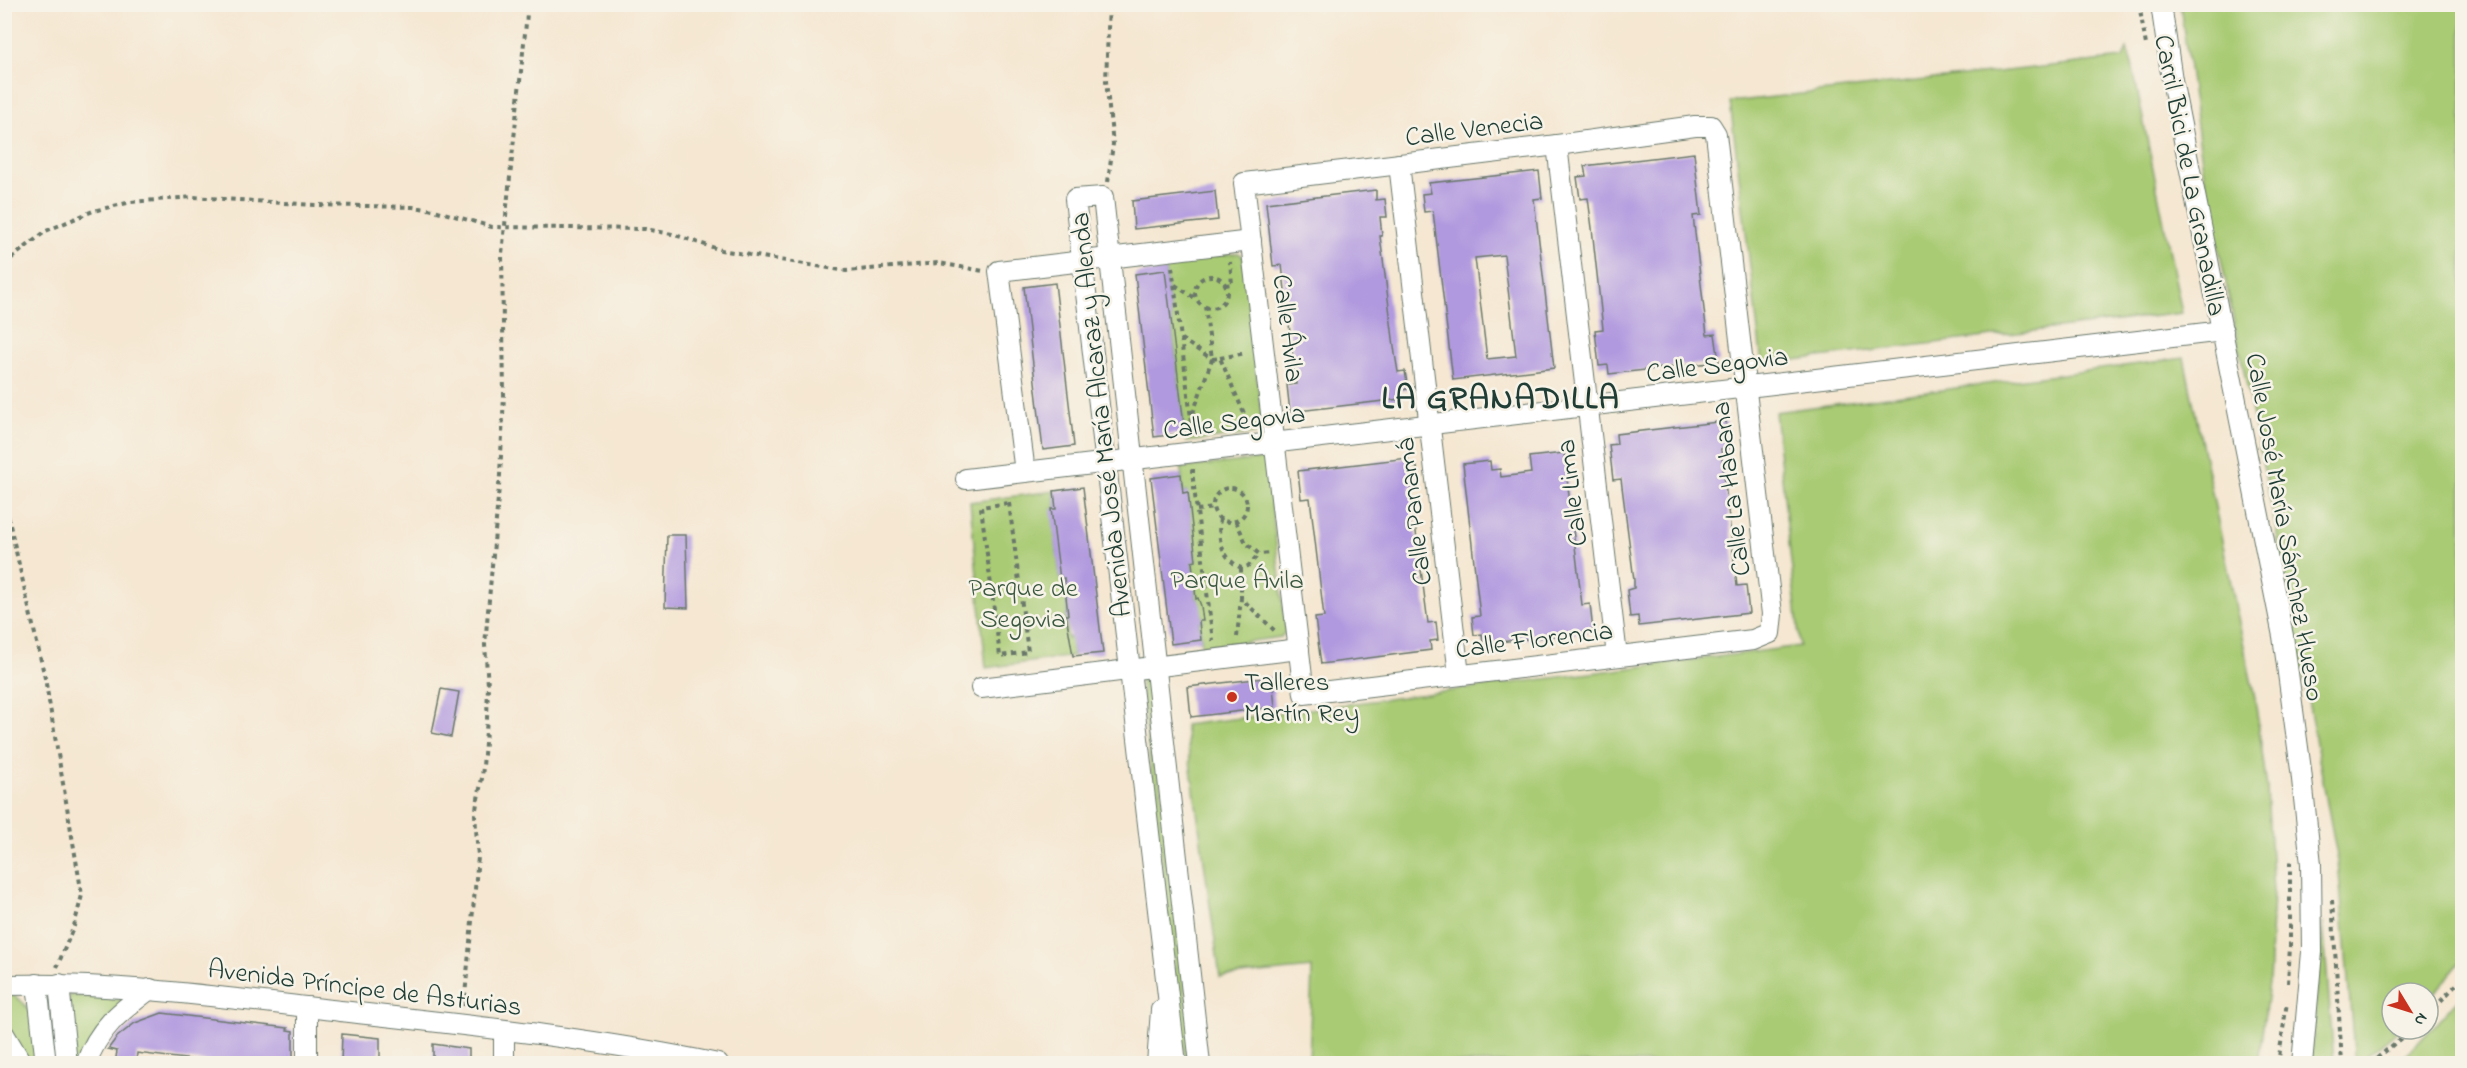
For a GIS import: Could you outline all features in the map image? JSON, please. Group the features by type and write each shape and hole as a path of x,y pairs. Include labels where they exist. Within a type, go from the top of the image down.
{"street":[{"name":"Calle José María Sánchez Hueso","path":"2161,4 2172,80 2283,636 2311,864 2312,952 2302,1064"},
{"name":"Calle Venecia","path":"1244,183 1711,126"},
{"name":"Calle La Habana","path":"1711,126 1716,134 1746,388 1772,614 1770,633"},
{"name":"Calle Lima","path":"1557,145 1617,656"},
{"name":"Calle Panamá","path":"1400,165 1459,675"},
{"name":"Calle Ávila","path":"1244,183 1304,694"},
{"name":"Avenida José María Alcaraz y Alenda","path":"1176,1064 1075,199 1103,197 1200,1064"},
{"path":"1025,472 999,271 1251,242"},
{"name":"Calle Segovia","path":"966,479 2223,332"},
{"name":"Calle Florencia","path":"1304,694 1753,640 1770,633"},
{"path":"981,688 1299,649"},
{"name":"Avenida José María Alcaraz y Alenda","path":"1157,1064 1164,965"},
{"path":"46,1064 49,984"},
{"path":"49,984 67,1064"},
{"name":"Avenida Príncipe de Asturias","path":"4,985 49,984 150,989 504,1030 706,1062"},
{"path":"86,1064 92,1046 103,1028 150,989"},
{"path":"307,1007 307,1064"},
{"path":"504,1030 504,1064"},
{"path":"4,1034 22,1064"}],"path":[{"path":"462,1025 478,857 475,814 482,778 488,686 484,645 500,475 504,384 502,254 528,4"},
{"path":"1103,197 1110,178 1113,144 1106,81 1109,4"},
{"name":"Carril Bici de La Granadilla","path":"2139,4 2148,55"},
{"path":"4,264 46,231 114,206 153,199 213,198 315,205 413,207 434,210 492,227 645,229 672,234 721,250 846,271 939,263 977,272 999,271"},
{"path":"1171,266 1192,434"},
{"path":"1197,299 1196,289 1204,278 1218,278 1225,285 1226,296 1221,304 1205,306"},
{"path":"1225,285 1232,284"},
{"path":"1174,285 1205,306 1212,359 1190,421"},
{"path":"1180,339 1212,359 1264,350"},
{"path":"1220,358 1250,427 1256,422 1273,419"},
{"path":"1192,471 1213,641"},
{"path":"1220,519 1231,522 1244,515 1247,510 1246,499 1239,491 1234,489 1222,491 1215,499 1214,508 1220,519 1218,533 1222,550 1234,564 1241,568 1248,566 1258,554 1288,549"},
{"path":"4,499 45,678 82,895 74,926 49,984"},
{"path":"1009,503 1028,652 1000,656 981,507 1009,503"},
{"path":"1197,510 1214,508"},
{"path":"1236,521 1246,543 1258,554"},
{"path":"1237,638 1241,568"},
{"path":"1241,598 1276,632"},
{"path":"2288,986 2290,857"},
{"path":"2440,1002 2463,980"},
{"path":"2278,1064 2287,996"},
{"path":"2370,1064 2398,1041"}],"green space":[{"path":"2180,5 2462,5 2462,960 2440,987 2440,981 2380,981 2380,1041 2385,1041 2358,1063 2355,1063 2338,861 2275,524 2204,175"},
{"path":"2127,49 2132,64 2182,313 1762,364 1730,102 2123,58"},
{"path":"1239,253 1243,257 1263,429 1259,433 1186,442 1164,262"},
{"path":"2184,358 2255,699 2267,789 2273,892 2269,983 2258,1063 1309,1063 1312,968 1220,977 1185,725 1800,646 1775,412"},
{"name":"Parque Ávila","path":"1262,459 1267,464 1286,631 1281,637 1202,648 1199,621 1203,621 1198,599 1196,599 1192,562 1196,561 1187,492 1183,493 1181,468"},
{"name":"Parque de Segovia","path":"1054,491 1056,509 1052,509 1060,578 1064,578 1068,615 1066,615 1067,638 1071,637 1073,656 986,668 970,502"},
{"path":"1147,675 1194,1063 1185,1063 1140,676"},
{"path":"2323,921 2334,1063 2311,1063"},
{"path":"5,993 16,997 29,1012 36,1031 39,1063 27,1063 5,1021"},
{"path":"69,995 124,1000 79,1063 71,1063"},
{"path":"2462,995 2462,1063 2395,1063 2420,1041 2440,1041 2440,1019"}],"building":[{"path":"1694,153 1701,215 1693,216 1707,335 1715,334 1719,362 1609,374 1608,365 1599,366 1595,330 1603,329 1592,228 1588,198 1580,199 1577,177 1586,176 1584,166"},
{"path":"1539,171 1542,198 1534,199 1554,368 1453,380 1433,211 1424,212 1422,194 1431,193 1429,183","holes":["1504,255 1516,356 1487,359 1475,258"]},
{"path":"1376,190 1376,200 1385,199 1387,217 1380,217 1382,236 1380,236 1398,372 1405,371 1408,389 1399,390 1400,399 1290,412 1287,385 1296,384 1282,265 1273,266 1266,203"},
{"path":"1215,191 1218,220 1134,229 1132,201"},
{"path":"1165,270 1185,433 1154,437 1135,274"},
{"path":"1055,283 1074,446 1043,450 1024,287"},
{"path":"1726,421 1729,448 1721,449 1737,586 1746,585 1749,613 1639,626 1638,616 1630,617 1627,590 1634,588 1634,580 1621,479 1613,480 1609,445 1617,444 1616,434"},
{"path":"1564,453 1582,605 1590,604 1593,631 1483,644 1482,634 1474,635 1472,617 1480,616 1463,464 1490,461 1491,470 1500,469 1501,477 1531,473 1529,457"},
{"path":"1408,458 1409,468 1417,467 1419,485 1410,486 1428,623 1436,622 1438,640 1430,641 1431,650 1321,664 1315,618 1324,617 1310,498 1301,499 1298,471"},
{"path":"1181,474 1183,493 1188,492 1196,561 1192,562 1196,599 1198,598 1201,606 1203,621 1199,621 1201,640 1171,644 1151,478"},
{"path":"1083,487 1103,653 1073,656 1066,615 1068,615 1064,578 1060,579 1051,509 1056,509 1054,491"},
{"path":"667,535 686,535 688,608 665,607"},
{"name":"Talleres Martín Rey","path":"1272,677 1275,707 1191,717 1188,687"},
{"path":"441,689 459,692 451,737 432,733"},
{"path":"162,1013 288,1028 287,1030 293,1031 293,1063 226,1064 137,1053 136,1064 115,1064 117,1051 108,1049 117,1037 135,1023"},
{"path":"342,1034 380,1038 380,1064 341,1064"},
{"path":"433,1044 469,1049 469,1064 433,1064"}],"place":[{"name":"Talleres Martín Rey","path":"1232,697"}],"district":[{"name":"LA GRANADILLA","path":"1501,396"}]}
